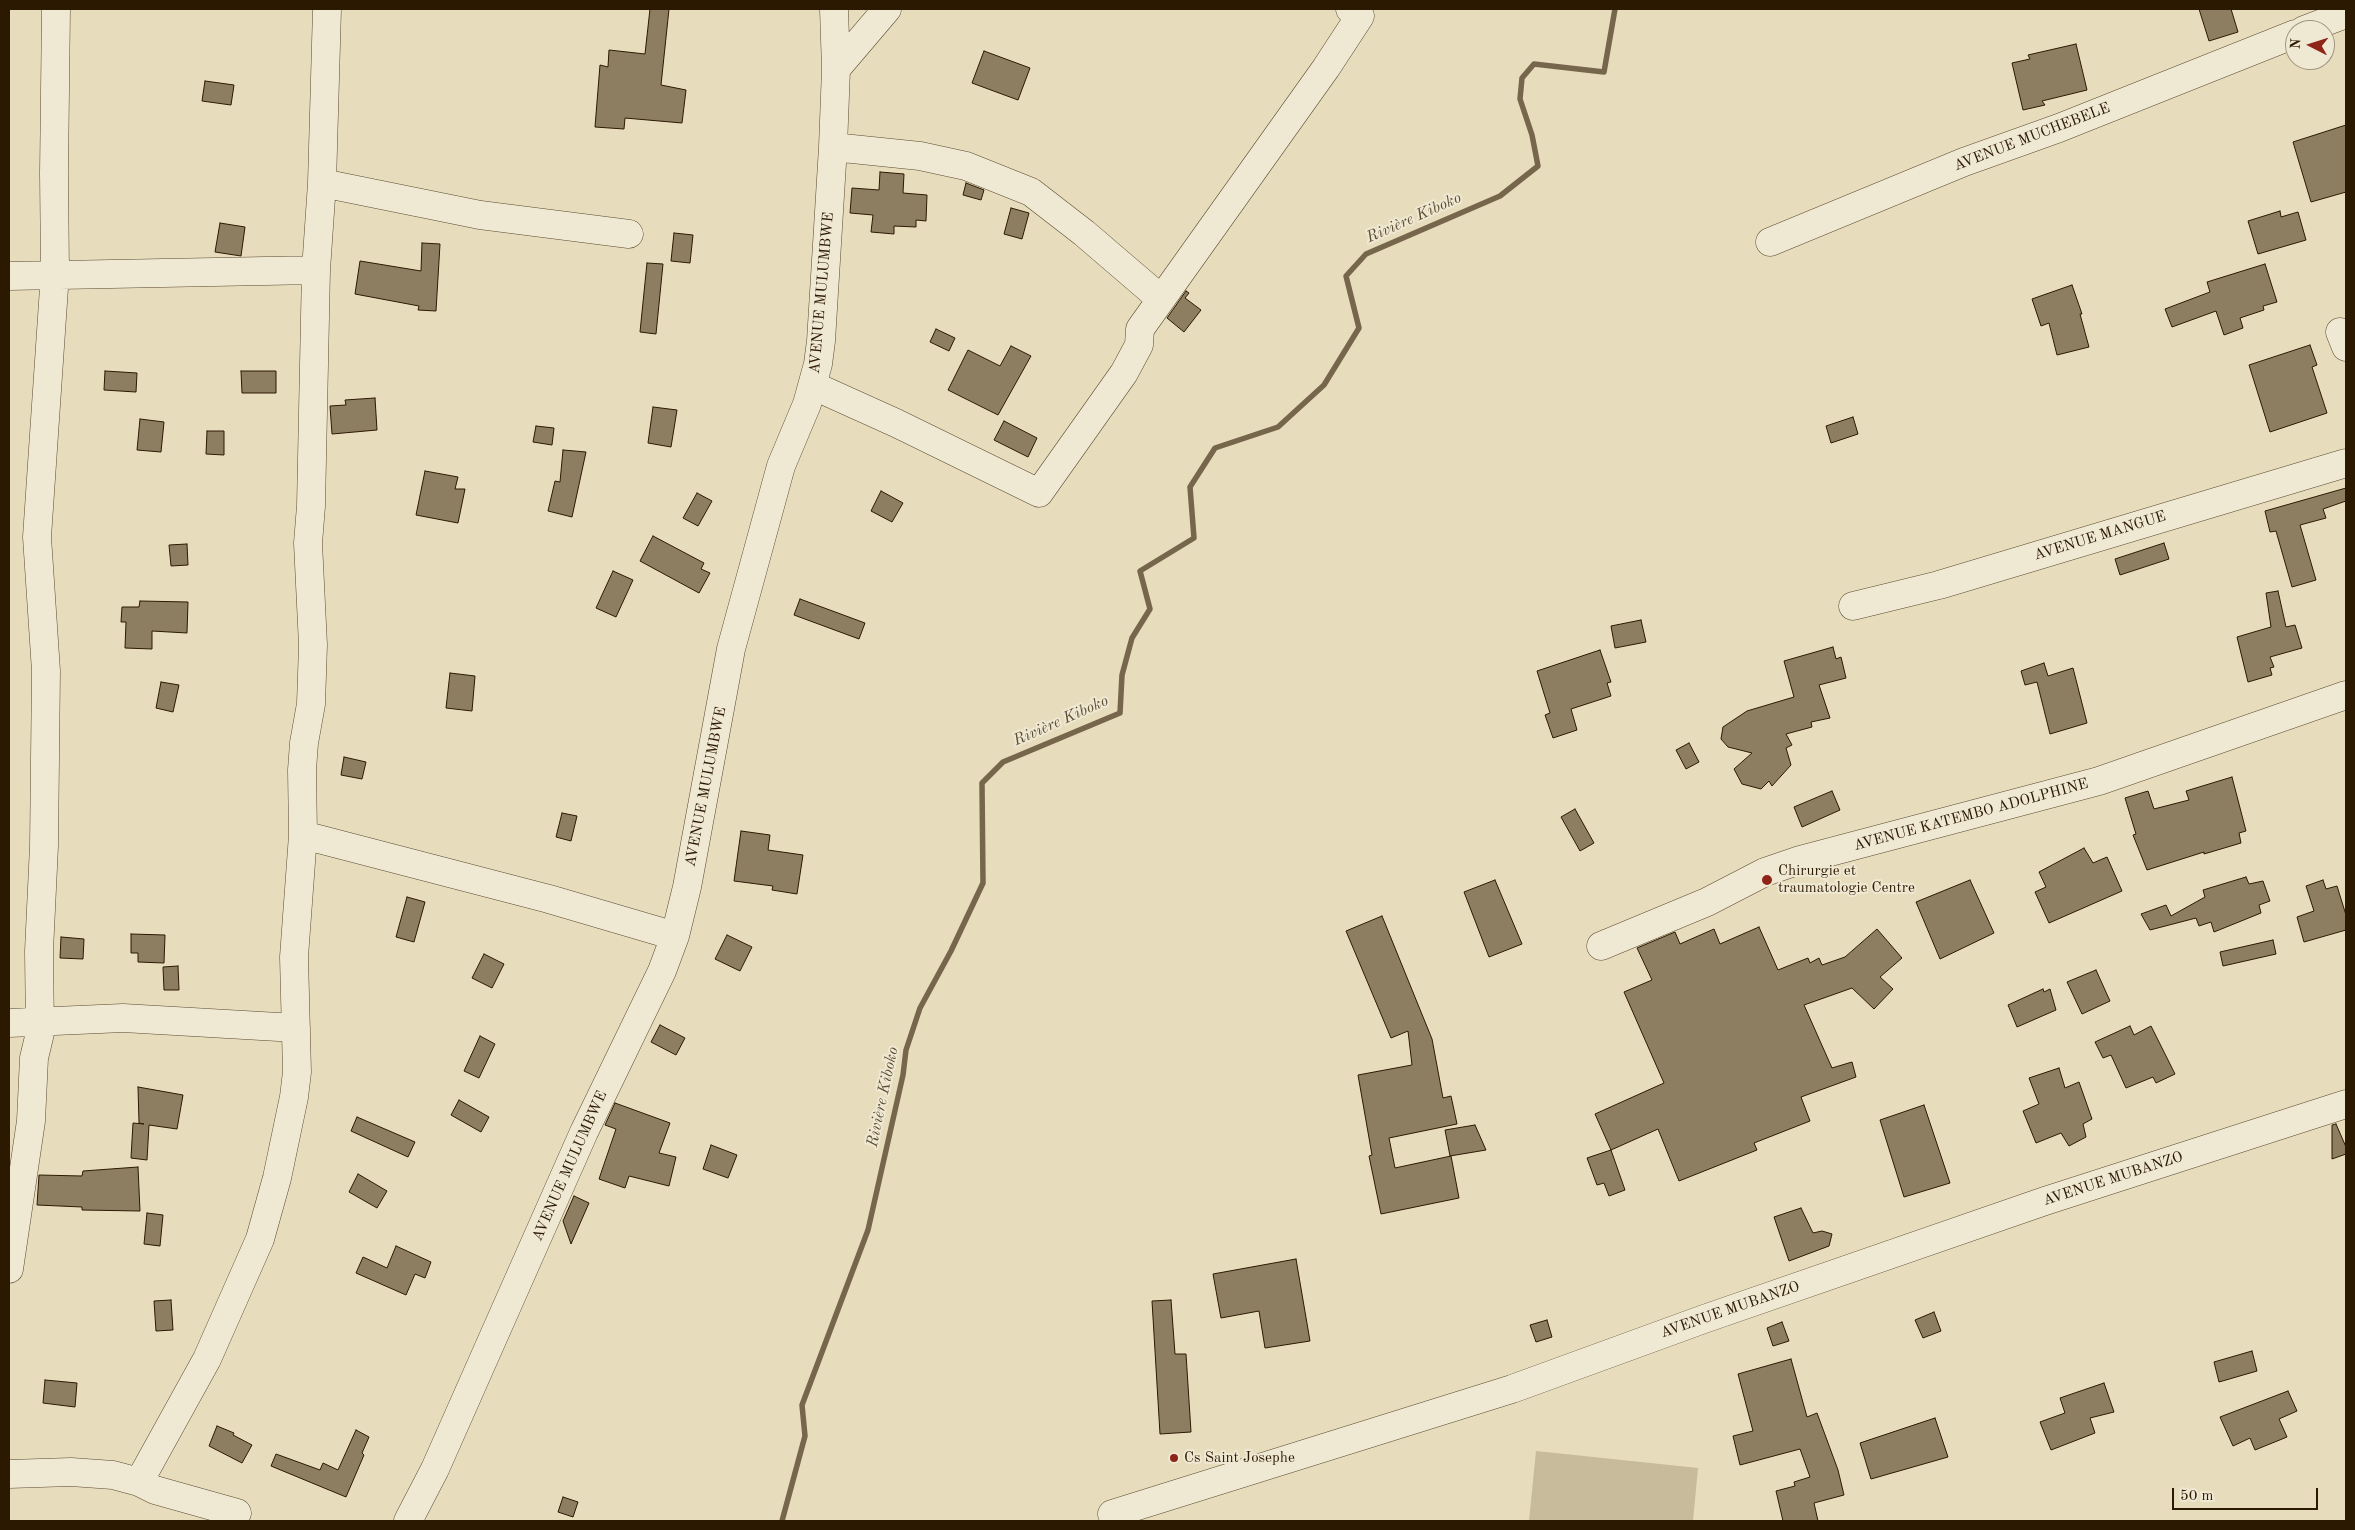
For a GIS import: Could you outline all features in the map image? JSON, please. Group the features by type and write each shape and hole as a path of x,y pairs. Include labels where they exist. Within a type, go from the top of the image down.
{"street":[{"path":"9,1269 31,1121 34,1058 36,1044 40,1039 39,951 44,846 46,671 36,536 55,273 56,9"},
{"path":"139,1482 200,1374 260,1239 291,1117 297,1072 294,957 303,835 302,770 304,743 311,704 313,645 308,543 311,506 316,270 322,183 327,9"},
{"name":"AVENUE MULUMBWE","path":"408,1521 435,1469 584,1132 662,971 675,936 687,887 730,649 781,466 814,386 821,341 833,147 836,69 834,9"},
{"path":"836,69 887,9"},
{"path":"814,386 896,423 1039,493 1124,373 1139,345 1140,329 1326,68 1360,16 1350,9"},
{"path":"2330,20 2346,14"},
{"name":"AVENUE MUCHEBELE","path":"1770,242 1964,162 2050,131 2285,38"},
{"path":"833,147 920,156 966,166 1031,192 1084,233 1161,299"},
{"path":"322,183 480,215 628,234"},
{"path":"9,276 55,273 316,270"},
{"name":"AVENUE MANGUE","path":"1853,606 1939,585 2346,463"},
{"name":"AVENUE KATEMBO ADOLPHINE","path":"1601,946 1707,902 1765,872 1800,860 2090,783 2346,694"},
{"path":"303,835 549,899 675,936"},
{"path":"9,1023 123,1018 296,1028"},
{"name":"AVENUE MUBANZO","path":"1112,1514 1512,1389 1704,1319 2036,1204 2346,1104"},
{"path":"9,1474 71,1472 113,1475 139,1482 155,1490 237,1513"}],"shaded area":[{"path":"1536,1451 1698,1468 1693,1521 1529,1521"}],"building":[{"path":"650,9 669,9 661,85 686,90 682,123 625,118 624,129 595,127 600,65 608,67 609,50 645,54"},
{"path":"2199,9 2231,9 2238,32 2209,41"},
{"path":"2076,44 2087,90 2042,101 2045,105 2023,110 2012,63 2030,59 2028,55"},
{"path":"984,51 1030,68 1018,100 972,83"},
{"path":"205,81 234,85 231,105 202,101"},
{"path":"2346,125 2346,192 2311,202 2293,142"},
{"path":"880,172 904,174 903,193 927,195 926,221 916,220 916,227 894,226 894,234 871,232 873,215 850,213 852,188 879,190"},
{"path":"966,183 984,190 981,200 963,195"},
{"path":"1011,208 1029,213 1022,239 1004,234"},
{"path":"2280,211 2281,217 2298,212 2306,240 2258,254 2248,221"},
{"path":"220,223 245,227 241,256 215,252"},
{"path":"674,233 693,235 690,263 671,261"},
{"path":"422,243 440,244 436,311 418,310 419,306 355,294 360,261 421,271"},
{"path":"647,263 663,264 656,334 640,332"},
{"path":"2265,264 2277,302 2263,306 2264,310 2240,318 2243,328 2224,335 2216,311 2172,327 2165,309 2210,292 2207,282"},
{"path":"2072,285 2082,314 2080,314 2089,347 2057,355 2049,323 2041,326 2032,299"},
{"path":"1186,291 1189,293 1185,298 1201,310 1184,332 1167,318"},
{"path":"936,329 955,338 949,351 930,342"},
{"path":"2310,345 2317,365 2312,367 2327,413 2270,432 2249,365"},
{"path":"1011,346 1031,356 998,415 948,390 968,350 1000,366"},
{"path":"105,371 137,373 136,392 104,390"},
{"path":"241,371 276,371 276,393 242,393"},
{"path":"375,398 377,430 332,434 330,406 346,405 345,400"},
{"path":"653,407 677,410 671,447 648,443"},
{"path":"1853,417 1858,434 1831,443 1826,426"},
{"path":"140,419 164,422 161,452 137,450"},
{"path":"1004,421 1037,438 1028,457 994,440"},
{"path":"536,426 554,428 552,445 533,442"},
{"path":"207,431 224,431 224,455 206,454"},
{"path":"563,450 586,452 572,517 548,511 555,481 560,482"},
{"path":"425,471 458,477 455,489 465,489 458,523 416,515"},
{"path":"2346,488 2346,501 2323,509 2326,518 2300,525 2316,580 2292,587 2276,531 2270,532 2265,511"},
{"path":"881,491 903,503 892,522 871,511"},
{"path":"697,493 712,501 698,526 683,518"},
{"path":"653,536 704,563 701,569 710,573 699,593 640,561"},
{"path":"2164,543 2169,559 2120,575 2115,559"},
{"path":"187,544 188,565 171,566 169,545"},
{"path":"613,571 633,580 616,617 596,608"},
{"path":"2278,591 2286,627 2295,625 2302,648 2270,657 2274,667 2270,668 2272,675 2248,682 2237,637 2271,627 2266,593"},
{"path":"800,599 865,623 859,639 794,615"},
{"path":"140,601 188,602 187,633 152,631 152,649 125,648 126,622 121,622 122,607 139,607"},
{"path":"1641,620 1646,642 1615,648 1611,626"},
{"path":"1833,647 1836,659 1841,657 1846,678 1819,685 1830,718 1811,722 1812,727 1786,734 1792,745 1786,748 1791,765 1772,786 1769,781 1761,789 1742,784 1734,769 1752,753 1728,747 1721,739 1723,727 1747,711 1794,697 1784,661"},
{"path":"1600,650 1611,682 1607,683 1611,696 1571,709 1577,730 1553,738 1545,715 1550,713 1537,671"},
{"path":"2044,663 2048,676 2073,668 2087,723 2050,734 2037,682 2025,685 2021,671"},
{"path":"450,673 475,676 472,711 446,708"},
{"path":"161,682 179,685 173,712 156,708"},
{"path":"1689,743 1699,762 1686,769 1676,750"},
{"path":"344,757 366,762 362,779 341,775"},
{"path":"2232,777 2246,831 2239,833 2241,843 2204,854 2204,852 2147,870 2133,835 2136,834 2125,798 2148,791 2154,809 2189,800 2186,791"},
{"path":"1832,791 1840,810 1802,827 1794,807"},
{"path":"1575,809 1594,843 1580,851 1561,817"},
{"path":"562,813 577,816 571,841 556,837"},
{"path":"741,831 770,835 768,850 803,855 797,894 772,890 773,886 734,881"},
{"path":"2084,848 2093,863 2107,857 2122,891 2049,923 2035,892 2046,887 2039,872"},
{"path":"2246,877 2249,884 2263,881 2270,901 2259,905 2261,913 2214,932 2211,922 2199,926 2196,918 2150,930 2141,914 2166,905 2171,916 2205,897 2203,890"},
{"path":"1495,880 1522,944 1489,957 1464,892"},
{"path":"1970,880 1994,933 1940,959 1916,902"},
{"path":"2323,880 2326,889 2337,886 2346,915 2346,930 2304,942 2297,917 2314,911 2306,886"},
{"path":"407,897 425,902 414,942 396,937"},
{"path":"1382,916 1432,1039 1443,1098 1451,1096 1457,1124 1389,1138 1395,1168 1451,1156 1459,1198 1381,1214 1369,1156 1372,1155 1358,1075 1412,1065 1408,1031 1391,1038 1346,931"},
{"path":"1759,927 1778,970 1808,958 1810,963 1819,958 1822,965 1845,957 1877,929 1902,958 1880,977 1893,989 1874,1009 1852,988 1804,1005 1832,1068 1852,1062 1856,1077 1801,1097 1810,1121 1754,1143 1757,1150 1679,1181 1658,1129 1611,1150 1595,1114 1664,1083 1624,992 1652,980 1637,948 1675,932 1680,944 1714,929 1720,944"},
{"path":"131,934 165,935 164,963 138,962 138,953 131,953"},
{"path":"727,935 752,947 740,971 715,959"},
{"path":"61,937 84,939 83,959 60,958"},
{"path":"2273,940 2276,954 2223,966 2220,952"},
{"path":"484,954 504,964 492,988 472,978"},
{"path":"178,966 179,990 164,990 163,967"},
{"path":"2096,970 2110,1001 2082,1014 2067,982"},
{"path":"2043,989 2044,992 2050,989 2056,1010 2017,1027 2008,1005"},
{"path":"660,1025 685,1038 676,1055 651,1042"},
{"path":"2130,1026 2134,1035 2151,1026 2175,1074 2156,1083 2153,1077 2126,1088 2111,1055 2103,1058 2095,1042"},
{"path":"480,1036 495,1044 479,1078 464,1071"},
{"path":"2059,1068 2065,1088 2079,1082 2092,1119 2083,1124 2086,1137 2069,1146 2061,1133 2036,1143 2023,1111 2039,1104 2029,1078"},
{"path":"138,1087 183,1095 177,1129 149,1125 147,1160 131,1158 133,1123 144,1124 139,1123"},
{"path":"459,1100 489,1117 481,1132 451,1115"},
{"path":"615,1103 670,1123 659,1153 676,1157 669,1186 629,1176 625,1188 599,1179 616,1129 605,1125"},
{"path":"1924,1105 1950,1183 1904,1197 1880,1120"},
{"path":"357,1117 415,1142 408,1157 351,1131"},
{"path":"2336,1124 2346,1147 2346,1154 2332,1159 2332,1125"},
{"path":"1475,1125 1486,1150 1450,1156 1445,1130"},
{"path":"711,1145 737,1155 728,1178 703,1169"},
{"path":"1611,1150 1625,1190 1609,1196 1604,1183 1597,1185 1587,1158"},
{"path":"138,1167 140,1211 82,1210 82,1207 37,1205 39,1175 82,1176 83,1171"},
{"path":"358,1174 387,1191 377,1208 349,1192"},
{"path":"574,1196 589,1203 571,1244 563,1221"},
{"path":"1801,1208 1813,1233 1822,1231 1832,1234 1829,1246 1789,1261 1774,1217"},
{"path":"147,1213 163,1215 160,1246 144,1244"},
{"path":"396,1246 431,1262 425,1278 415,1274 406,1295 356,1273 363,1257 387,1268"},
{"path":"1296,1259 1310,1341 1265,1348 1259,1311 1221,1318 1213,1274"},
{"path":"171,1300 173,1330 156,1331 154,1301"},
{"path":"1171,1300 1175,1354 1186,1354 1191,1432 1160,1434 1152,1301"},
{"path":"1934,1312 1941,1331 1923,1338 1915,1320"},
{"path":"1547,1320 1552,1337 1536,1342 1530,1325"},
{"path":"1782,1322 1789,1341 1773,1346 1767,1328"},
{"path":"2252,1351 2257,1371 2219,1382 2214,1362"},
{"path":"1791,1359 1807,1417 1817,1413 1838,1470 1844,1495 1814,1503 1818,1521 1783,1521 1776,1491 1795,1486 1794,1482 1810,1477 1800,1449 1740,1465 1733,1436 1753,1431 1738,1374"},
{"path":"45,1380 77,1383 75,1407 43,1403"},
{"path":"2104,1383 2114,1412 2090,1418 2095,1433 2051,1450 2040,1422 2065,1413 2060,1398"},
{"path":"2288,1391 2297,1411 2279,1419 2287,1437 2255,1450 2250,1438 2233,1446 2220,1417"},
{"path":"1935,1418 1948,1457 1871,1479 1860,1443"},
{"path":"217,1426 234,1433 233,1435 252,1445 242,1463 209,1446"},
{"path":"356,1430 369,1437 362,1453 364,1455 346,1497 271,1466 276,1454 320,1470 323,1463 338,1470"},
{"path":"563,1497 578,1502 573,1517 558,1512"}],"waterway":[{"name":"Rivière Kiboko","path":"782,1521 805,1436 802,1405 868,1230 903,1075 906,1050 920,1008 951,951 983,883 982,783 1003,762 1120,713 1122,675 1132,638 1150,609 1140,571 1194,538 1190,487 1215,448 1278,427 1324,385 1359,328 1346,276 1366,254 1500,196 1538,166 1532,135 1520,99 1522,78 1534,64 1604,72 1615,9"}],"place":[{"name":"Chirurgie et traumatologie Centre","path":"1767,880"},
{"name":"Cs Saint Josephe","path":"1174,1458"}]}
